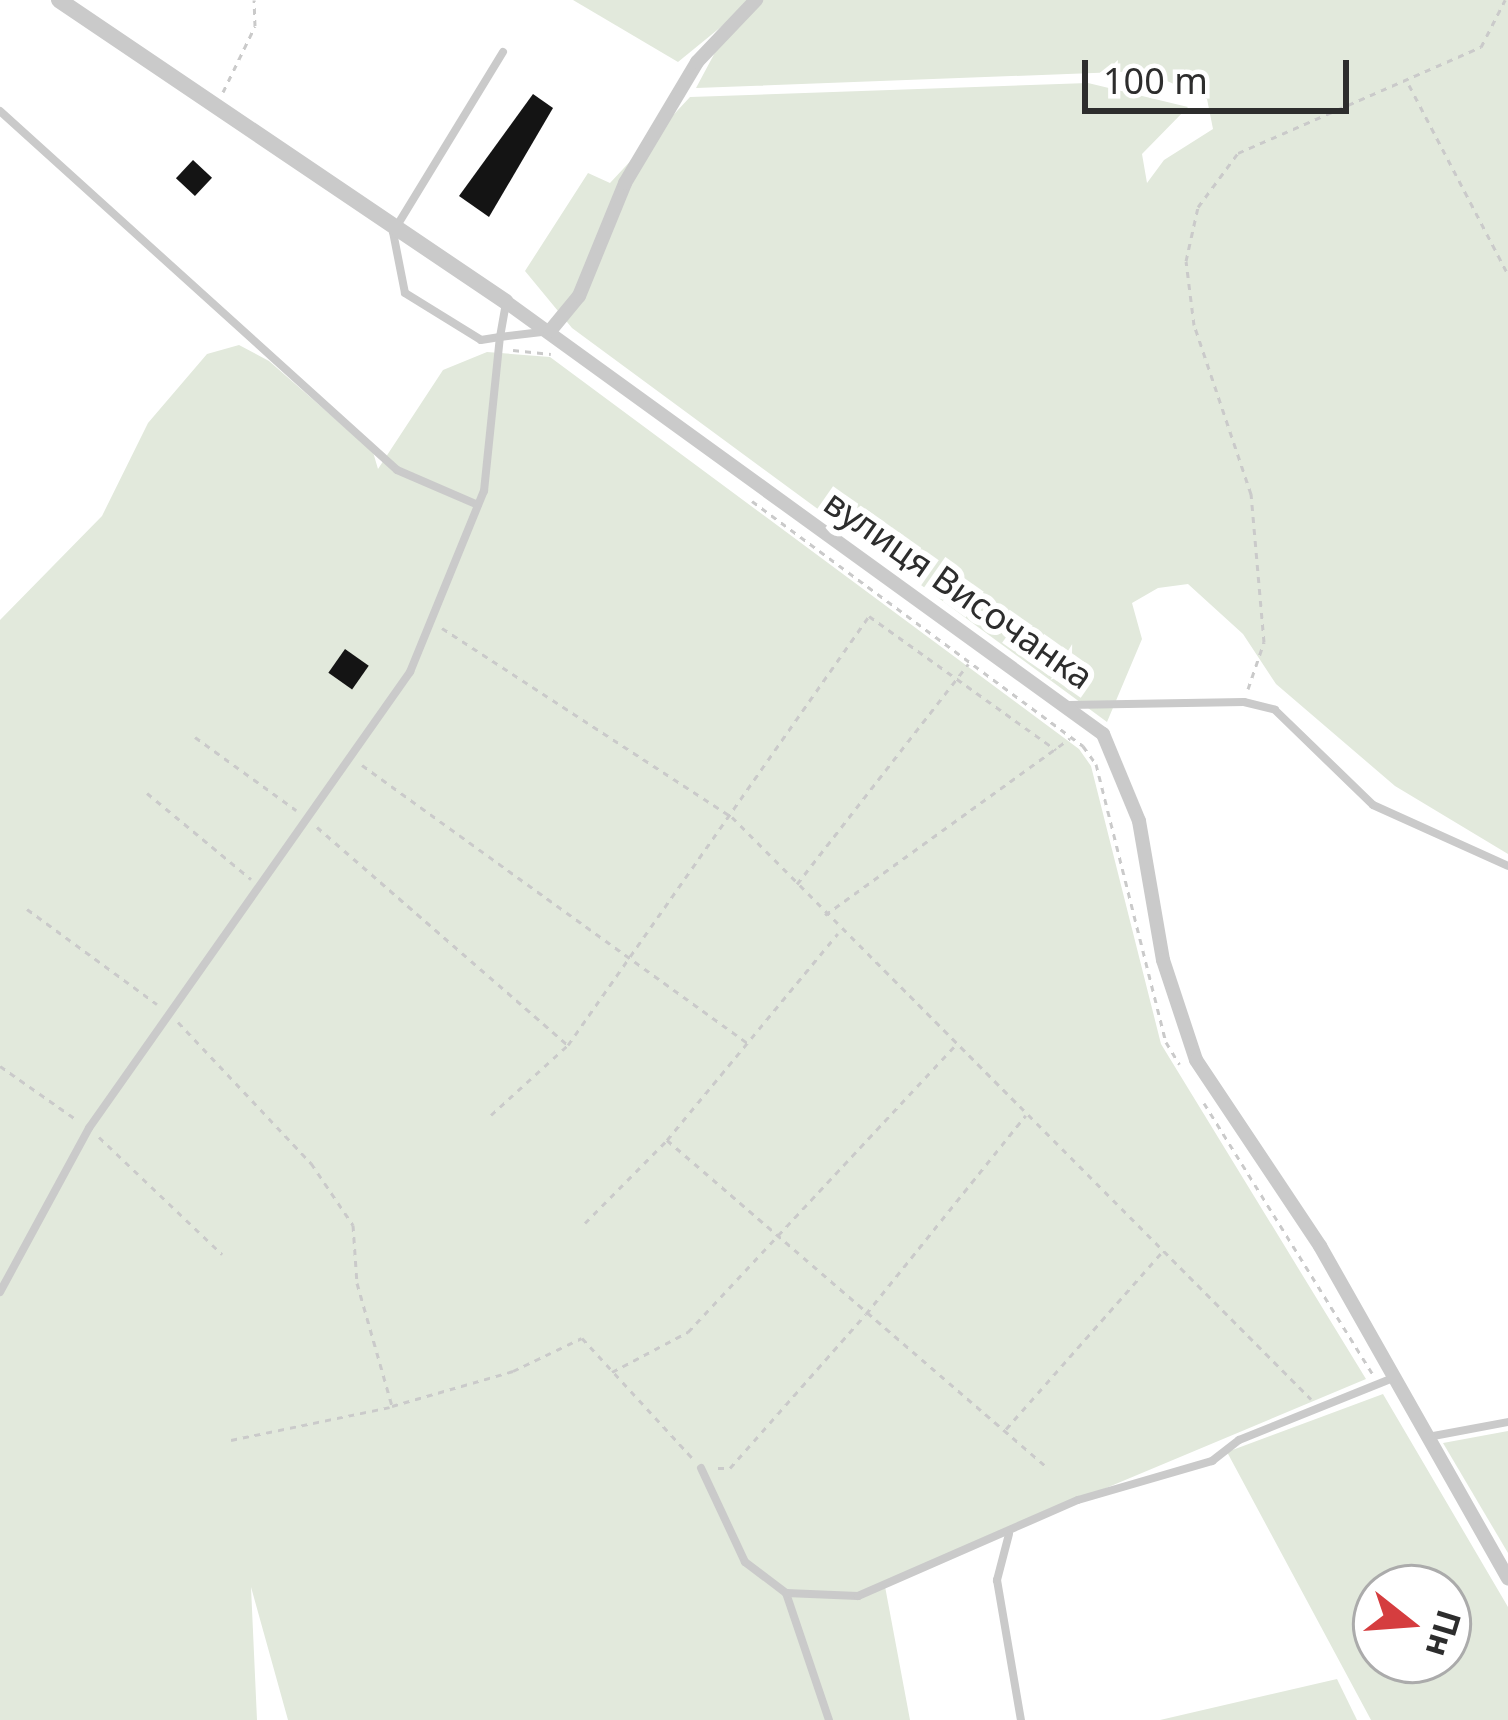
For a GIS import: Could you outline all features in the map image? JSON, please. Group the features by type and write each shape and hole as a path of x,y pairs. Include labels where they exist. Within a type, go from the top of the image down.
{"street":[{"name":"вулиця Височанка","path":"59,0 393,232 550,331 1070,705 1102,734 1122,771 1162,960 1196,1060 1320,1246 1386,1381 1426,1437 1508,1578"},
{"path":"550,331 579,296 625,183 697,62 756,0"}],"lane":[{"path":"503,52 393,232 405,293 481,340 550,331"},
{"path":"0,110 398,470 478,505"},
{"path":"0,1292 89,1128 173,1016 191,976 410,672 478,505 506,302"},
{"path":"1070,705 1244,702 1275,710 1373,806 1508,866"},
{"path":"786,1593 858,1596 1078,1500 1212,1461 1239,1440 1386,1381"},
{"path":"1426,1437 1508,1422"},
{"path":"701,1468 745,1562 786,1593 829,1720"},
{"path":"1010,1533 997,1580 1021,1720"}],"path":[{"path":"220,110 226,76 255,26 254,0"},
{"path":"1244,702 1264,642 1253,515 1194,325 1186,261 1198,208 1238,153 1408,84 1481,47 1505,0"},
{"path":"1408,84 1508,274"},
{"path":"499,350 552,354"},
{"path":"742,494 1071,737 1096,764 1166,1042 1191,1082"},
{"path":"491,1114 568,1045 869,616 1056,750"},
{"path":"431,621 732,817 839,932 1319,1408"},
{"path":"796,886 970,662"},
{"path":"195,737 306,817 568,1045"},
{"path":"824,916 1071,737"},
{"path":"351,757 747,1042"},
{"path":"147,793 257,884"},
{"path":"27,909 173,1016 311,1162 353,1226 357,1283 392,1406"},
{"path":"585,1223 667,1140 839,932"},
{"path":"612,1372 688,1332 955,1046"},
{"path":"0,1066 89,1128 222,1254"},
{"path":"1203,1102 1386,1381"},
{"path":"231,1440 392,1406 513,1372 582,1338 701,1468 730,1468 866,1314 1026,1115"},
{"path":"667,1140 773,1238 1049,1468"},
{"path":"1004,1431 1163,1251"}],"shaded area":[{"path":"573,0 754,0 678,62"},
{"path":"763,0 1508,0 1508,854 1395,786 1276,684 1243,634 1188,584 1158,588 1132,603 1142,639 1107,722 572,328 525,271 588,173 610,183 690,97 1088,83 1188,107 1142,154 1147,183 1164,160 1213,129 1207,99 1145,71 696,88 719,45"},
{"path":"239,345 269,361 373,452 378,469 443,370 487,352 550,357 1079,749 1091,766 1161,1044 1366,1379 884,1581 910,1720 288,1720 251,1587 257,1720 0,1720 0,620 102,516 148,423 207,354"},
{"path":"1383,1394 1508,1607 1508,1720 1371,1720 1227,1452"},
{"path":"1508,1431 1508,1553 1443,1443"},
{"path":"1337,1679 1357,1720 1160,1720"}],"building":[{"path":"533,94 553,108 489,217 459,196"},
{"path":"193,160 212,178 195,196 176,178"},
{"path":"345,649 369,666 352,689 328,673"}]}
